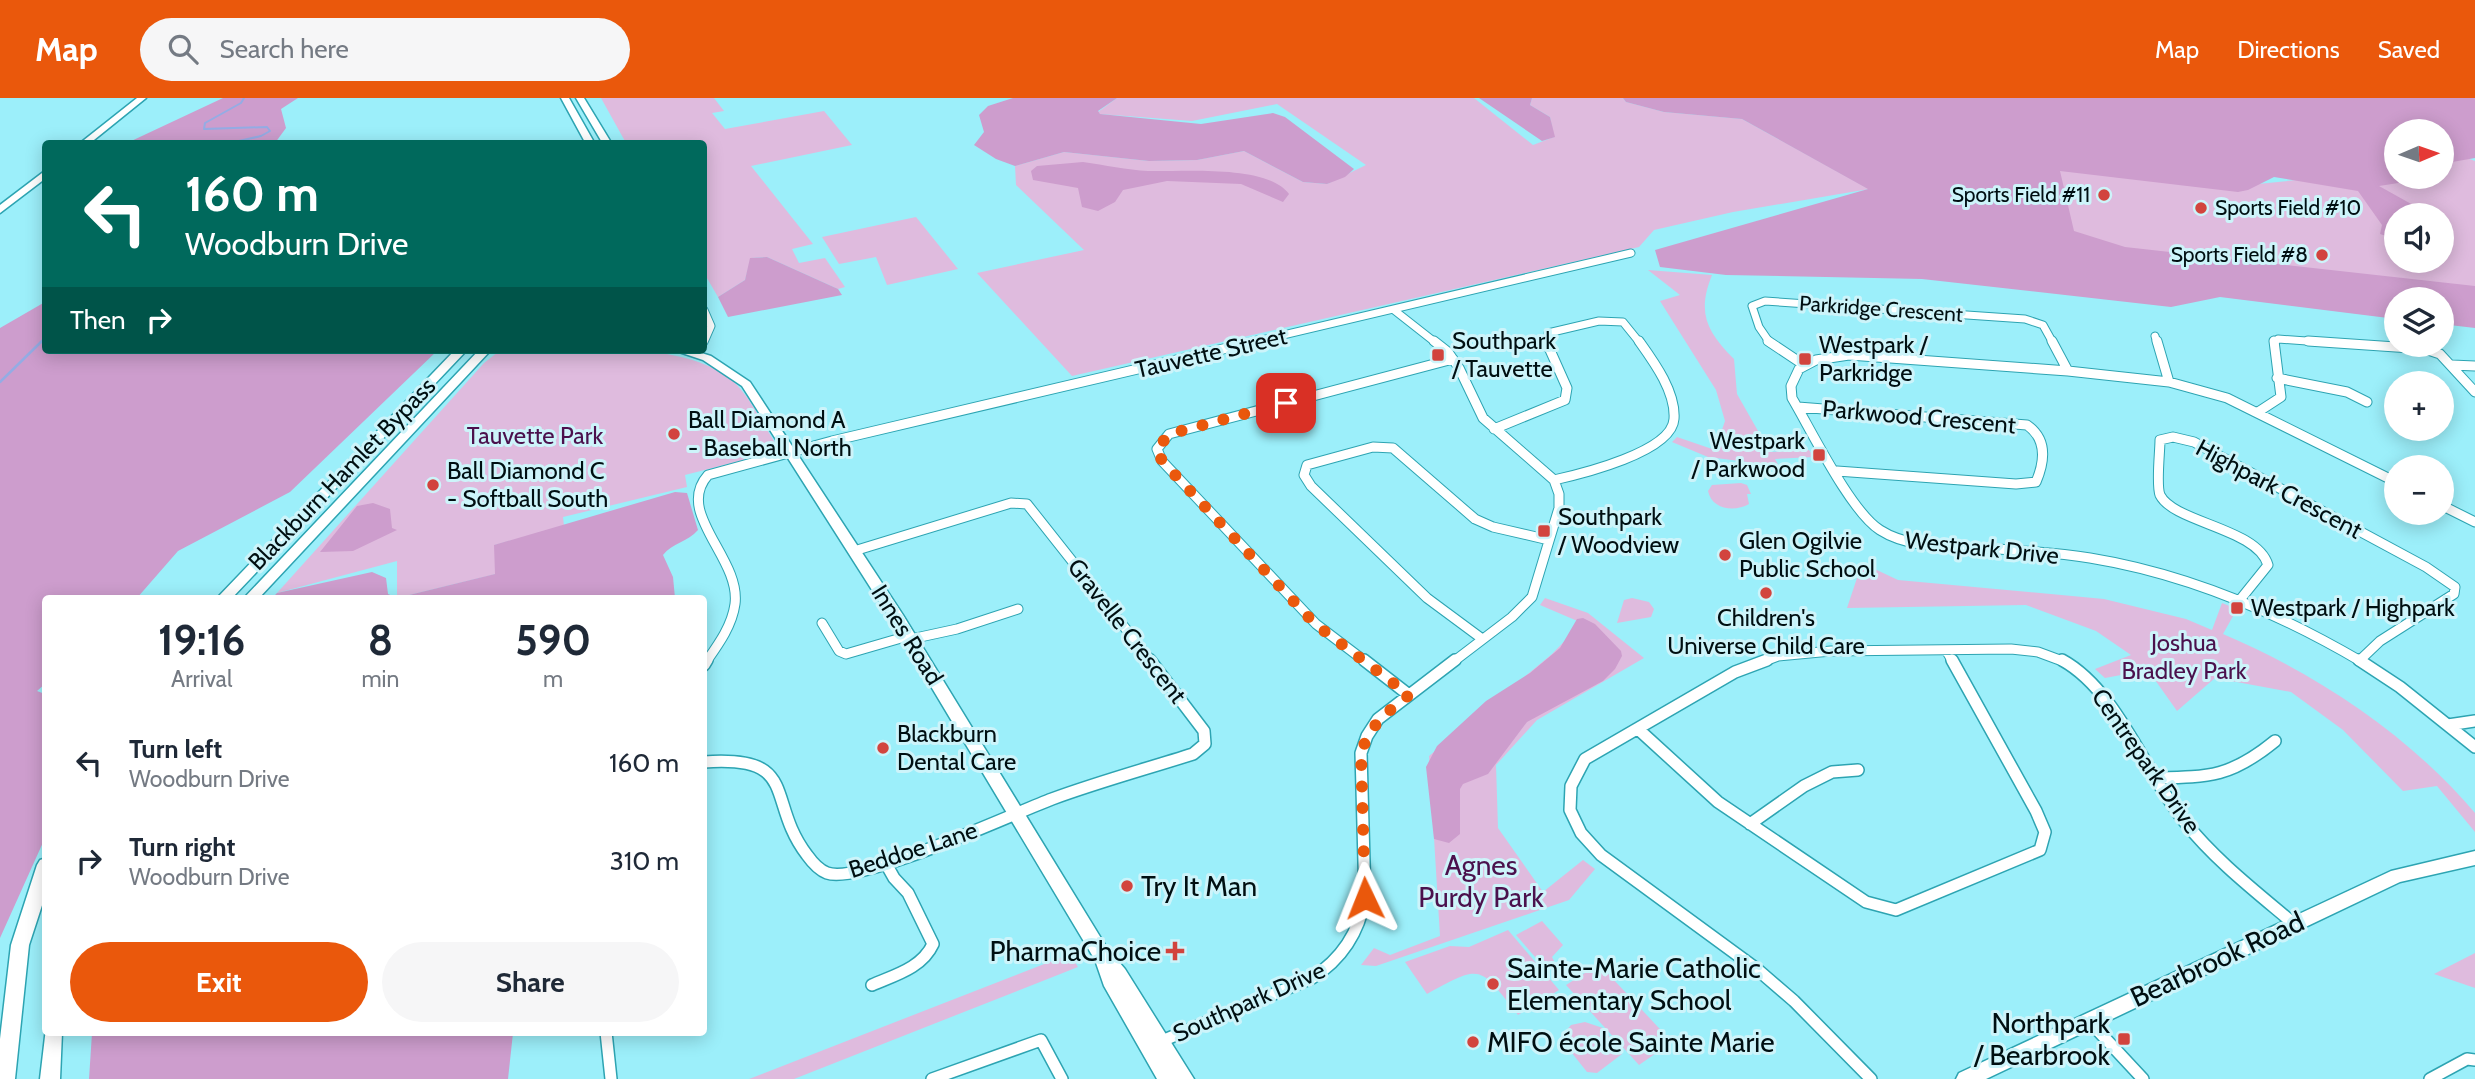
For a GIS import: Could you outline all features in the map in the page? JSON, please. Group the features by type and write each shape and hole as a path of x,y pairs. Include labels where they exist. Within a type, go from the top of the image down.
{"main road":[{"path":"88,140 142,98"},
{"path":"565,98 589,140"},
{"path":"580,98 605,140"},
{"path":"583,128 598,125"},
{"path":"0,210 42,176"},
{"name":"Blackburn Hamlet Bypass","path":"227,595 457,354"},
{"name":"Blackburn Hamlet Bypass","path":"254,595 481,354"},
{"path":"467,369 492,354"},
{"name":"Innes Road","path":"694,354 723,367 746,384 909,637 1101,954 1110,980 1155,1044 1184,1079"},
{"name":"Bearbrook Road","path":"1966,1079 2397,876 2475,858"},
{"path":"5,1079 20,945 42,877"},
{"path":"50,1079 53,1036"},
{"name":"Innes Road","path":"1155,1044 1168,1079"}],"street":[{"name":"Tauvette Street","path":"707,662 725,635 735,602 732,573 697,504 701,482 708,475 791,452 1631,253"},
{"name":"Parkridge Crescent","path":"1804,365 1768,344 1754,319 1752,306 1755,303 1765,300 2025,320 2043,325 2068,371"},
{"path":"1394,310 1448,352 1483,418 1494,429 1554,480 1587,473 1650,446 1671,429 1675,416 1671,397 1641,343 1623,322 1599,321 1548,333 1546,340 1567,388 1565,400 1494,429"},
{"path":"707,315 712,324 707,338"},
{"path":"2155,335 2169,382"},
{"path":"2258,412 2281,397 2274,341 2278,339 2417,347 2440,354 2475,392"},
{"path":"1804,365 1849,355 2068,371 2169,382 2213,393 2258,412 2384,476"},
{"path":"1409,695 1315,624 1162,461 1157,449 1169,434 1453,359"},
{"name":"Westpark Drive","path":"1804,365 1794,373 1790,385 1792,398 1866,519 1871,526 1890,538 1913,543 2089,558 2164,575 2239,601 2290,623 2359,661 2406,691 2475,747"},
{"path":"2454,367 2475,369"},
{"path":"2277,377 2347,392 2367,401"},
{"name":"Parkwood Crescent","path":"1798,407 2027,425 2039,433 2042,441 2041,473 2036,482 2016,484 1837,471"},
{"name":"Highpark Crescent","path":"2239,601 2266,571 2266,558 2233,534 2169,506 2159,493 2160,440 2163,438 2180,437 2194,442 2426,567 2455,587 2454,594 2379,641 2359,661"},
{"path":"1481,638 1427,598 1311,486 1304,475 1307,465 1373,447 1393,448 1475,519 1493,527 1549,540"},
{"name":"Southpark Drive","path":"1155,1044 1312,978 1334,964 1349,944 1362,921 1365,898 1361,753 1367,736 1378,719 1512,617 1532,597 1559,508 1559,494 1554,480"},
{"name":"Gravelle Crescent","path":"854,551 1011,503 1027,504 1204,731 1205,744 1193,754 1016,814"},
{"path":"2454,512 2475,522"},
{"path":"822,622 839,651 846,654 909,637 957,629 1018,609"},
{"name":"Centrepark Drive","path":"1871,1079 1794,1001 1758,970 1601,855 1582,837 1571,816 1568,794 1573,775 1585,760 1735,672 1778,656 1830,651 2011,649 2035,651 2062,659 2083,673 2099,690 2183,820 2203,842 2293,923"},
{"path":"1637,729 1718,802 1866,902 1896,910 2040,850 2045,832 2036,811 1946,650"},
{"path":"2448,725 2475,721"},
{"path":"2155,778 2217,777 2250,763 2275,741"},
{"name":"Beddoe Lane","path":"707,762 742,761 763,768 774,783 806,856 828,874 842,875 886,862 1016,814"},
{"path":"1750,824 1804,786 1832,772 1858,770"},
{"path":"872,985 930,955 933,944 908,893 894,878 886,862"},
{"path":"2089,1021 2143,1079"},
{"path":"606,1036 611,1079"},
{"path":"932,1079 1041,1040 1062,1079"},
{"path":"2430,1079 2467,1059 2475,1060"}],"green space":[{"path":"601,98 714,98 724,111 712,113 725,129 824,111 852,145 751,166 813,244 792,249 799,263 825,258 845,287 838,289 767,257 751,258 745,280 718,297 707,278 707,140 624,140"},
{"path":"1117,98 1474,98 1533,145 1554,137 1550,117 1530,105 1532,98 1623,98 1626,102 1664,112 1742,119 1869,189 1733,212 1654,230 1639,247 1072,376 977,273 1084,250 1016,185 1015,166 1064,152 1149,161 1197,160 1244,151 1303,182 1327,184 1366,165 1277,104 1192,121 1098,112"},
{"path":"2461,156 2475,161 2475,293 2454,291 2454,287 2422,287 2120,253 2062,231 2043,162 2218,188 2384,171 2384,189 2454,189 2454,158"},
{"path":"916,217 958,269 887,285 876,257 839,264 822,237"},
{"path":"1648,270 1712,275 1705,300 1707,320 1717,339 1734,359 1737,394 1770,452 1809,450 1814,457 1775,459 1779,466 1708,457 1672,442 1677,437 1715,450 1725,421 1716,390 1660,301 1680,295"},
{"name":"Tauvette Park","path":"495,354 665,354 690,359 716,370 737,385 776,444 767,454 685,475 687,487 563,517 564,526 495,545 496,574 409,595 397,595 397,561 277,593 484,363"},
{"path":"1712,485 1747,485 1751,494 1747,494 1749,504 1743,507 1725,508 1710,497 1708,491"},
{"name":"Joshua Bradley Park","path":"1862,563 1898,580 2104,599 2186,619 2212,630 2222,603 2237,609 2223,634 2327,688 2391,733 2421,758 2475,813 2475,832 2437,786 2403,791 2343,730 2291,692 2215,678 2177,711 2148,670 2105,678 2095,669 2131,655 2096,631 2026,605 1847,608"},
{"name":"Agnes Purdy Park","path":"1545,598 1588,613 1644,658 1537,720 1496,765 1498,828 1543,892 1583,860 1595,869 1569,900 1376,966 1361,965 1374,948 1390,955 1440,936 1429,756 1552,654 1582,623 1540,605"},
{"path":"1632,598 1649,602 1654,609 1651,617 1617,623 1624,600"},
{"path":"1542,921 1563,945 1552,957 1554,961 1542,965 1516,935"},
{"path":"1508,930 1559,990 1518,1015 1495,987 1479,974 1459,977 1427,994 1405,962 1450,946 1469,947"},
{"path":"2475,953 2475,988 2434,974"},
{"path":"1070,954 1078,967 794,1079 749,1079"},
{"path":"1599,964 1672,1042 1639,1065 1566,985"},
{"path":"1585,1022 1603,1028 1622,1054 1597,1073 1587,1072 1560,1038 1571,1025"}],"shaded area":[{"path":"223,98 298,98 281,109 286,128 277,140 133,140"},
{"path":"1013,98 1117,98 1098,111 1100,114 1201,124 1273,113 1285,117 1354,169 1345,177 1327,184 1303,182 1244,151 1197,160 1149,161 1064,152 1015,166 996,159 974,145 984,132 979,115 988,106"},
{"path":"1479,98 1532,98 1530,105 1550,117 1555,137 1542,141"},
{"path":"1623,98 2475,98 2475,158 2454,162 2454,119 2384,119 2384,185 2379,186 2409,203 2384,203 2384,235 2380,234 2382,225 2358,191 2274,177 2238,192 2060,171 2074,231 2125,247 2475,286 2475,328 2454,326 2454,287 2384,287 2384,318 2220,297 2171,307 1922,279 1726,275 1660,267 1655,250 1868,189 1742,119 1664,112 1626,102"},
{"path":"1083,162 1140,170 1244,174 1278,184 1289,194 1283,202 1241,184 1167,181 1123,190 1115,202 1098,211 1082,207 1078,188 1033,180 1031,171 1037,166"},
{"path":"767,257 838,289 842,295 728,317 718,297 745,280 750,258"},
{"path":"42,304 42,354 434,354 290,492 178,551 140,595 42,595 42,687 37,691 42,693 42,845 0,938 0,328"},
{"path":"675,492 687,493 698,530 663,555 673,577 675,595 409,595 495,574 494,545"},
{"path":"373,503 390,509 392,528 397,530 353,551 320,552 357,506"},
{"path":"372,572 386,578 390,595 275,595"},
{"path":"1583,618 1595,624 1621,651 1622,656 1615,669 1603,681 1527,722 1488,774 1463,784 1460,789 1460,834 1449,843 1434,839 1426,767 1437,746 1486,701 1530,673 1560,648 1577,619"},
{"path":"92,1036 513,1036 508,1079 89,1079"}],"waterway":[{"path":"244,98 241,103 205,123 204,129 267,127 270,131 244,140"},
{"path":"0,382 42,341"}],"place":[{"name":"Sports Field #11","path":"2104,195"},
{"name":"Sports Field #10","path":"2201,208"},
{"name":"Sports Field #8","path":"2322,255"},
{"name":"Southpark / Tauvette","path":"1438,355"},
{"name":"Westpark / Parkridge","path":"1805,359"},
{"name":"Ball Diamond A - Baseball North","path":"674,434"},
{"name":"Westpark / Parkwood","path":"1819,455"},
{"name":"Ball Diamond C - Softball South","path":"433,485"},
{"name":"Southpark / Woodview","path":"1544,531"},
{"name":"Glen Ogilvie Public School","path":"1725,555"},
{"name":"Children's Universe Child Care","path":"1766,593"},
{"name":"Westpark / Highpark","path":"2237,608"},
{"name":"Blackburn Dental Care","path":"883,748"},
{"name":"Try It Man","path":"1127,886"},
{"name":"PharmaChoice","path":"1175,951"},
{"name":"Sainte-Marie Catholic Elementary School","path":"1493,984"},
{"name":"Northpark / Bearbrook","path":"2124,1039"},
{"name":"MIFO école Sainte Marie","path":"1473,1042"}],"route":[{"path":"1286,403 1169,434 1157,449 1162,461 1315,624 1409,695 1378,719 1367,736 1361,753 1365,898"}]}
